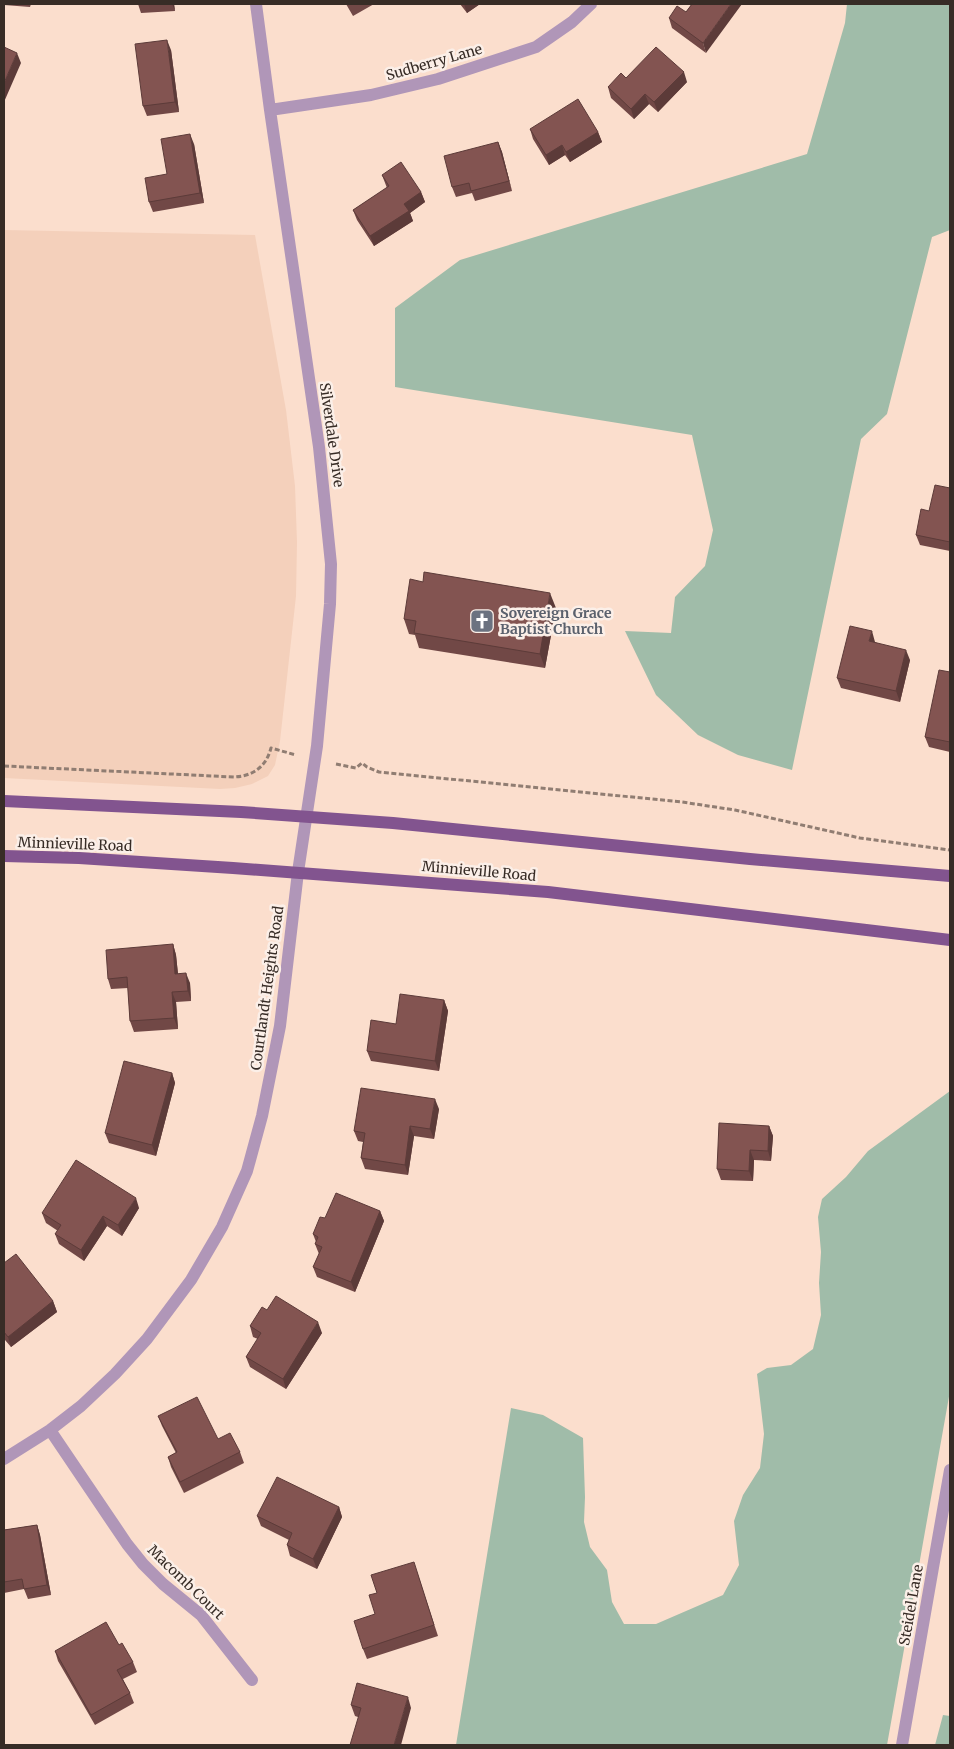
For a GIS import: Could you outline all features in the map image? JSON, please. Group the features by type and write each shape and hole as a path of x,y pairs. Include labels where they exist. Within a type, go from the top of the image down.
{"main road":[{"path":"4,801 241,812 393,823 750,859 950,876"},
{"name":"Minnieville Road","path":"4,856 80,858 298,872 548,892 950,940"}],"street":[{"name":"Silverdale Drive","path":"256,4 319,447 331,564 330,604 316,753 298,872"},
{"name":"Sudberry Lane","path":"270,110 381,92 438,79 536,47 572,22 590,4"},
{"name":"Courtlandt Heights Road","path":"4,1459 50,1430 81,1406 115,1374 147,1338 195,1272 222,1227 247,1171 262,1116 280,1026 298,872"},
{"name":"Macomb Court","path":"50,1430 127,1544 143,1564 163,1584 201,1615 252,1680"},
{"name":"Steidel Lane","path":"902,1745 950,1470"}],"path":[{"path":"4,766 234,777 257,770 266,760 271,748 279,751"},
{"path":"356,768 362,763 379,772 565,789 690,803 735,810 860,838 950,850"}],"shaded area":[{"path":"4,230 255,235 286,410 295,486 297,542 296,596 280,741 275,765 268,776 252,784 220,789 4,778"}],"green space":[{"path":"847,4 950,4 950,230 932,237 887,414 861,439 792,770 738,755 698,735 656,695 625,631 671,633 675,597 705,566 713,530 692,435 395,387 395,308 460,260 807,154 845,23"},
{"path":"950,1091 950,1391 887,1745 456,1745 511,1408 543,1415 583,1438 584,1522 590,1547 607,1570 612,1602 624,1624 656,1624 723,1595 739,1565 734,1521 743,1495 760,1468 764,1434 757,1374 767,1368 791,1365 813,1349 821,1315 819,1283 821,1252 818,1217 822,1199 846,1177 868,1151"},
{"path":"943,1715 950,1716 950,1745 935,1745"}],"building":[{"path":"692,4 731,4 703,43 669,18 677,6 686,12"},
{"path":"167,40 175,102 143,106 135,44"},
{"path":"4,47 17,53 4,83"},
{"path":"656,47 684,72 654,102 645,94 631,109 608,87 621,73 626,78"},
{"path":"578,99 598,132 566,152 562,145 546,155 530,129"},
{"path":"190,134 200,193 149,202 145,178 167,174 161,139"},
{"path":"498,142 509,181 471,191 469,183 452,187 444,156"},
{"path":"401,162 421,192 404,204 409,211 370,236 353,210 389,186 382,175"},
{"path":"935,485 950,488 950,542 916,535 921,509 929,511"},
{"name":"Sovereign Grace Baptist Church","path":"424,572 550,593 540,654 414,633 416,621 404,619 410,579 423,582"},
{"path":"850,626 872,631 869,641 906,650 896,691 837,678"},
{"path":"939,670 950,672 950,742 925,737"},
{"path":"173,944 175,974 186,973 188,991 172,992 174,1018 130,1021 127,977 108,979 106,950"},
{"path":"400,994 444,1000 435,1061 367,1051 371,1020 396,1024"},
{"path":"124,1061 172,1073 152,1145 105,1133"},
{"path":"361,1088 435,1099 430,1129 410,1126 405,1165 361,1158 365,1133 354,1131"},
{"path":"719,1123 769,1126 768,1151 750,1150 749,1171 717,1169"},
{"path":"76,1160 136,1198 118,1225 103,1216 81,1250 55,1234 61,1225 42,1213"},
{"path":"336,1193 380,1211 351,1282 313,1267 322,1247 315,1244 318,1237 313,1234 320,1217 325,1218"},
{"path":"16,1254 53,1301 8,1337 4,1332 4,1263"},
{"path":"276,1296 318,1322 283,1379 246,1357 261,1333 250,1326 262,1307 267,1310"},
{"path":"197,1397 218,1439 230,1433 240,1452 180,1482 168,1457 177,1452 158,1416"},
{"path":"277,1477 339,1507 313,1559 287,1545 292,1533 257,1516"},
{"path":"37,1525 47,1585 24,1589 22,1579 4,1582 4,1530"},
{"path":"414,1562 434,1625 363,1649 354,1621 375,1614 369,1595 377,1593 371,1575"},
{"path":"106,1622 119,1645 122,1643 133,1662 117,1670 130,1693 91,1715 55,1651"},
{"path":"357,1683 408,1697 394,1745 350,1745 361,1708 351,1705"}],"place":[{"name":"Sovereign Grace Baptist Church","path":"482,621"}]}
